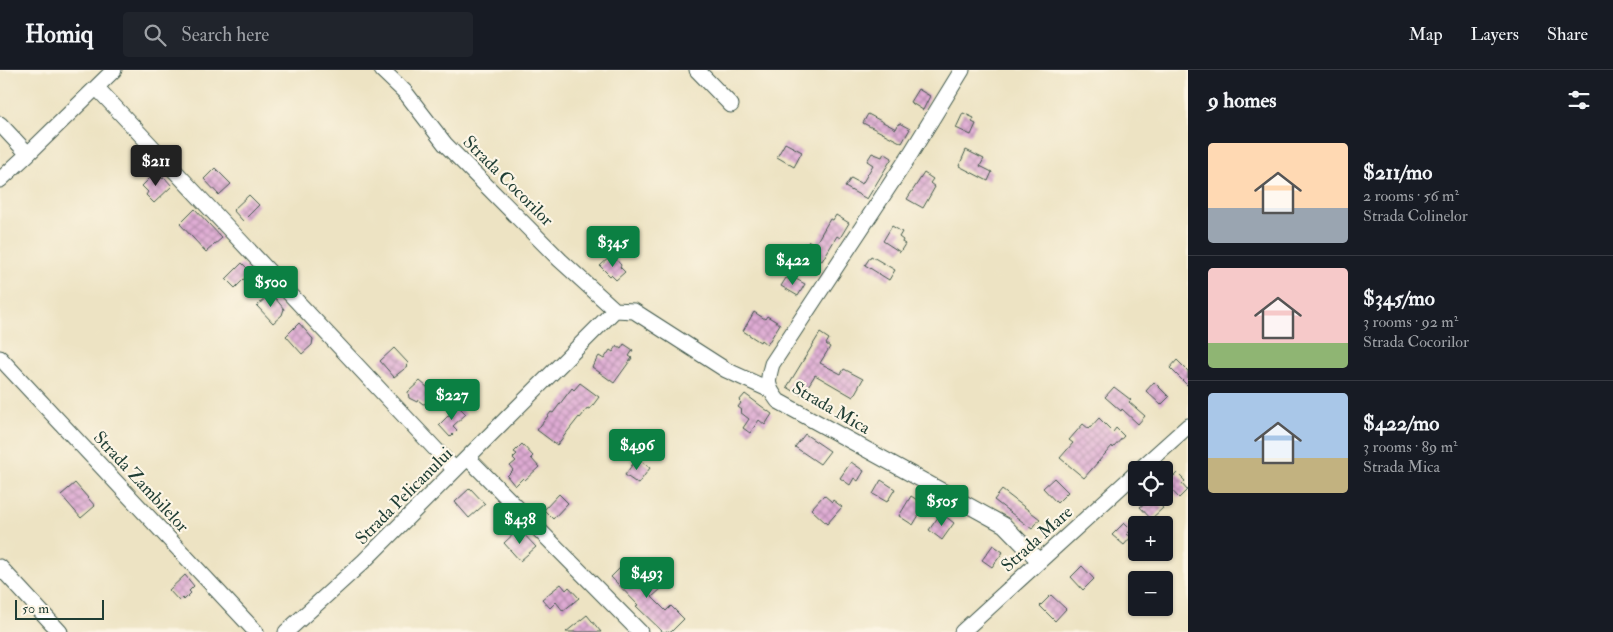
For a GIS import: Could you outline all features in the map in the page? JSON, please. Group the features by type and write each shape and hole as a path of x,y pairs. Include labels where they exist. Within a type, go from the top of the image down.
{"street":[{"name":"Strada Cocorilor","path":"382,70 404,92 445,144 560,260 615,310"},
{"path":"697,70 731,105"},
{"name":"Strada Mica","path":"962,70 911,152 772,364 768,378 770,390 778,401 1004,525 1039,561"},
{"path":"0,180 104,76 455,470"},
{"path":"0,124 28,154"},
{"path":"615,310 634,311 726,370 770,390"},
{"name":"Strada Pelicanului","path":"286,632 364,561 615,310"},
{"name":"Strada Zambilelor","path":"0,358 256,632"},
{"path":"1149,461 1188,426"},
{"path":"468,458 640,632"},
{"name":"Strada Mare","path":"962,632 1128,480"},
{"path":"0,567 60,632"}],"building":[{"path":"918,89 930,96 923,110 910,102"},
{"path":"963,113 974,118 972,122 976,124 971,135 956,128"},
{"path":"868,114 896,129 899,123 910,129 902,143 863,123"},
{"path":"785,143 802,152 794,167 777,157"},
{"path":"966,150 984,159 980,166 992,172 988,181 959,166"},
{"path":"872,153 882,157 884,153 892,158 867,199 845,187 851,178 862,184 873,165 867,161"},
{"path":"215,168 231,184 219,195 204,179"},
{"path":"156,172 163,179 164,177 172,186 154,203 146,195 148,192 142,186"},
{"path":"924,173 933,179 930,183 935,187 923,208 907,199"},
{"path":"249,195 259,205 243,221 233,210"},
{"path":"195,209 222,238 206,252 180,224"},
{"path":"836,215 849,223 840,238 837,236 822,261 803,250 809,241 814,244 816,243 830,219 833,220"},
{"path":"892,226 902,232 899,237 905,244 900,252 883,241"},
{"path":"612,255 625,272 616,280 600,266"},
{"path":"871,256 895,270 889,280 865,265"},
{"path":"242,263 251,272 235,288 226,279"},
{"path":"786,278 794,282 796,279 805,284 798,296 781,286"},
{"path":"271,293 284,309 282,315 273,323 257,306"},
{"path":"754,312 765,319 767,316 780,324 767,345 743,331"},
{"path":"299,323 313,339 312,345 302,354 286,336"},
{"path":"820,333 829,339 826,344 830,347 820,363 841,374 844,369 863,379 853,397 815,375 802,396 787,387"},
{"path":"624,344 633,350 629,356 632,358 614,383 592,367 599,356 604,359 610,350 613,352 617,346 621,349"},
{"path":"394,348 408,363 408,366 394,377 380,361"},
{"path":"1177,360 1188,371 1188,386 1170,368"},
{"path":"420,381 434,393 429,403 423,404 418,400 417,402 409,398 408,392"},
{"path":"1154,382 1169,397 1161,405 1146,391"},
{"path":"580,383 599,397 590,409 588,408 579,417 557,445 537,430 572,388 574,390"},
{"path":"1114,387 1131,400 1129,402 1145,416 1138,424 1105,397"},
{"path":"745,394 772,414 765,425 759,420 750,433 743,428 749,419 740,412 742,410 738,407 741,403 739,401"},
{"path":"458,406 466,414 453,426 457,430 450,437 439,425"},
{"path":"1099,418 1113,432 1116,428 1124,436 1113,448 1112,446 1084,478 1060,458 1073,443 1069,440 1083,424 1089,429"},
{"path":"805,434 830,451 820,464 795,447"},
{"path":"522,444 533,456 531,458 539,467 525,480 523,478 515,486 507,476 513,470 510,466 516,461 513,458 517,454 514,452"},
{"path":"637,458 650,468 638,484 625,475"},
{"path":"851,462 864,471 858,481 854,478 850,485 840,478"},
{"path":"1177,473 1185,481 1182,484 1187,490 1179,498 1173,492 1173,477"},
{"path":"1054,478 1068,492 1057,503 1043,488"},
{"path":"881,480 895,489 887,502 873,494"},
{"path":"75,483 95,506 81,518 61,495"},
{"path":"470,488 485,504 469,518 455,502"},
{"path":"1002,490 1040,519 1032,529 994,500"},
{"path":"559,494 568,503 553,519 544,510"},
{"path":"824,495 842,507 827,524 811,509"},
{"path":"911,496 925,505 913,525 899,516"},
{"path":"1161,506 1163,508 1154,516 1148,516 1140,507"},
{"path":"941,513 954,523 942,540 929,530"},
{"path":"1124,523 1128,527 1128,540 1124,545 1112,535"},
{"path":"519,529 536,547 520,561 504,543"},
{"path":"993,545 1003,552 992,567 982,560"},
{"path":"633,559 641,566 631,575 645,590 655,581 662,588 652,597 666,611 671,606 684,619 671,632 663,632 636,606 638,605 611,577 622,566 624,568"},
{"path":"1082,566 1094,579 1083,590 1071,577"},
{"path":"185,575 194,586 189,591 191,593 184,600 182,598 179,601 169,590"},
{"path":"561,584 566,590 569,587 579,598 563,611 556,602 550,608 542,599"},
{"path":"1051,595 1066,609 1055,621 1040,606"},
{"path":"587,615 601,632 566,632"}]}
